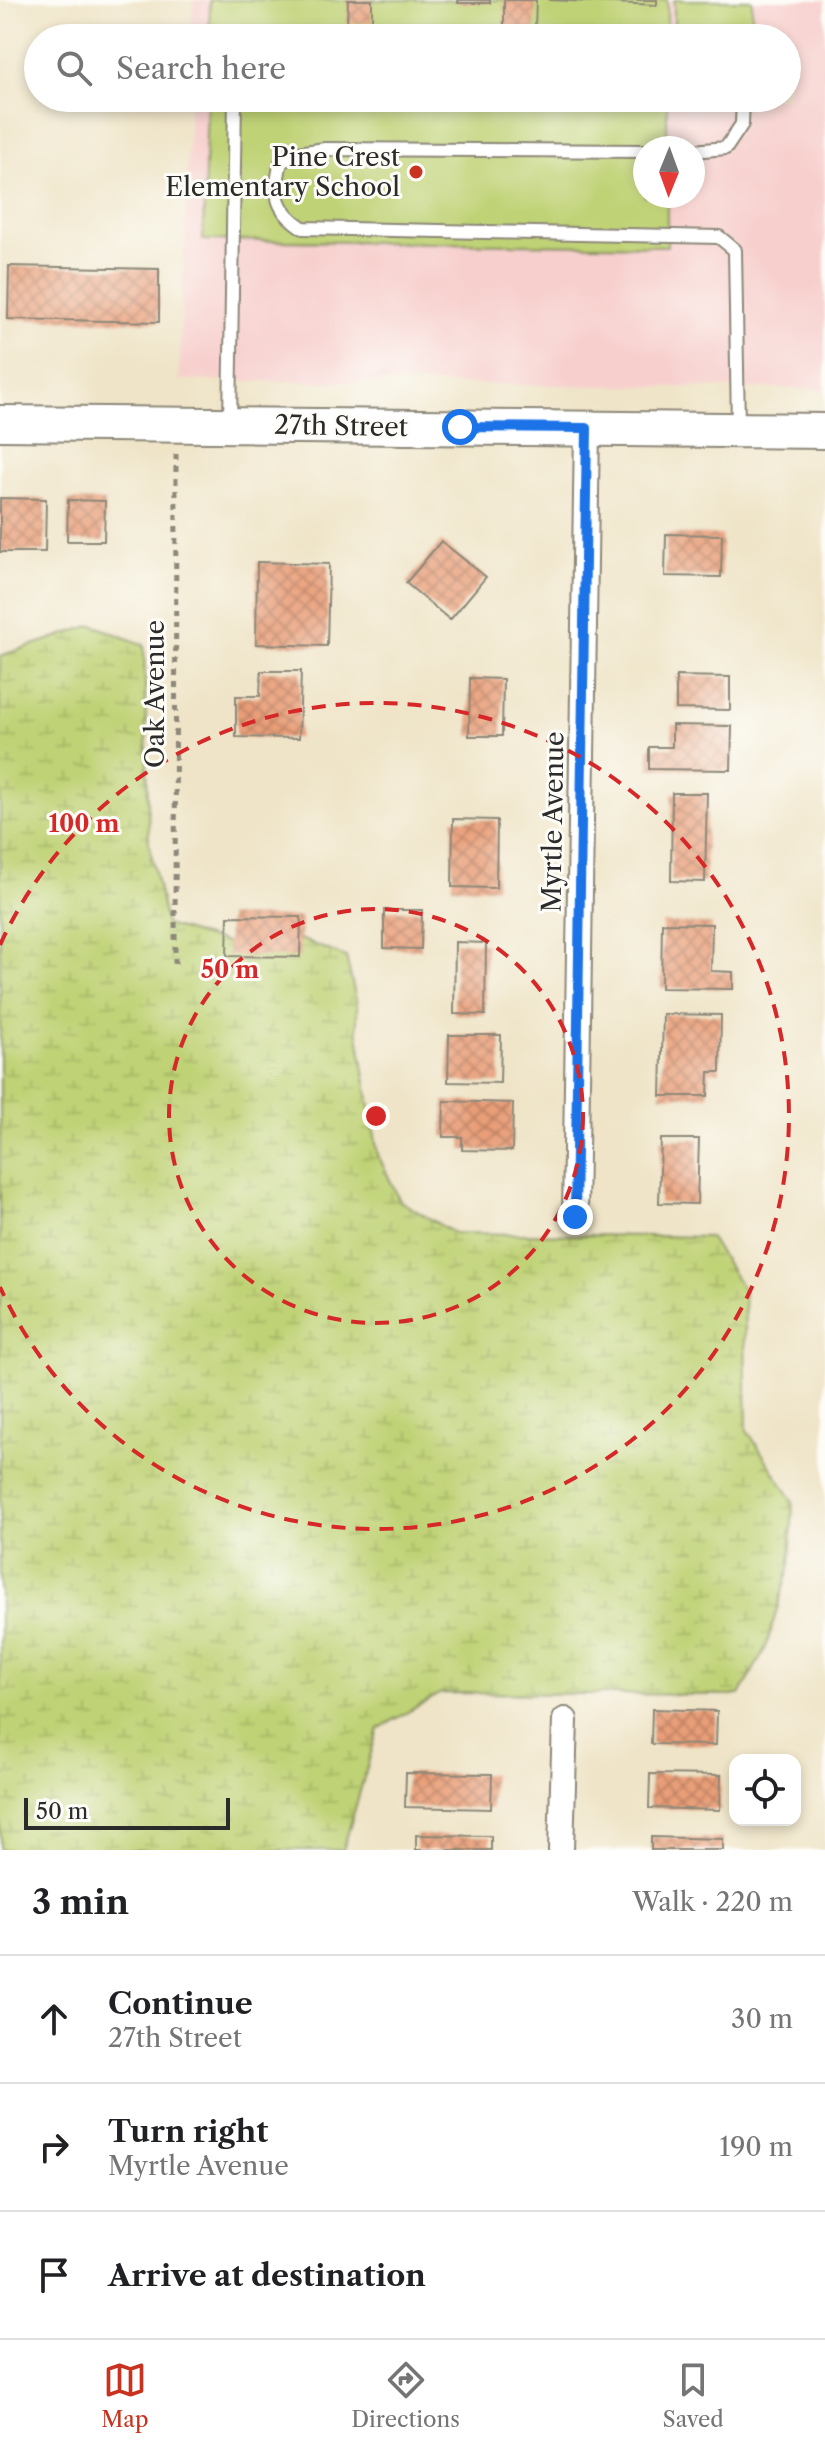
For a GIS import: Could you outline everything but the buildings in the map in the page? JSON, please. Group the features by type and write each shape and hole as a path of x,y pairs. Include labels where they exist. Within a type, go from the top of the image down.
{"main road":[{"name":"27th Street","path":"0,423 825,431"}],"street":[{"name":"Myrtle Avenue","path":"575,1217 587,428"},
{"path":"561,1850 565,1720"}],"lane":[{"path":"230,424 235,112"},
{"path":"705,150 726,148 742,124 742,112"},
{"path":"633,151 325,149 298,153 281,162 277,198 287,217 303,228 719,237 735,250 738,430"}],"path":[{"name":"Oak Avenue","path":"175,964 176,424"}],"shaded area":[{"name":"Pine Crest Elementary School","path":"193,0 825,0 825,389 179,380 189,112 801,112 801,24 192,24"}],"green space":[{"path":"210,0 667,0 667,24 209,24"},
{"path":"674,0 752,0 752,24 674,24"},
{"path":"207,112 667,112 667,136 633,136 633,208 667,208 667,246 203,240"},
{"path":"93,625 144,645 149,843 166,925 230,944 300,939 346,957 357,1004 357,1028 378,1155 400,1201 454,1233 709,1237 744,1290 747,1430 793,1501 790,1565 766,1647 740,1695 441,1693 378,1729 343,1850 0,1850 0,656"}],"place":[{"name":"Pine Crest Elementary School","path":"416,172"}],"route":[{"path":"460,427 587,428 575,1217"}]}
